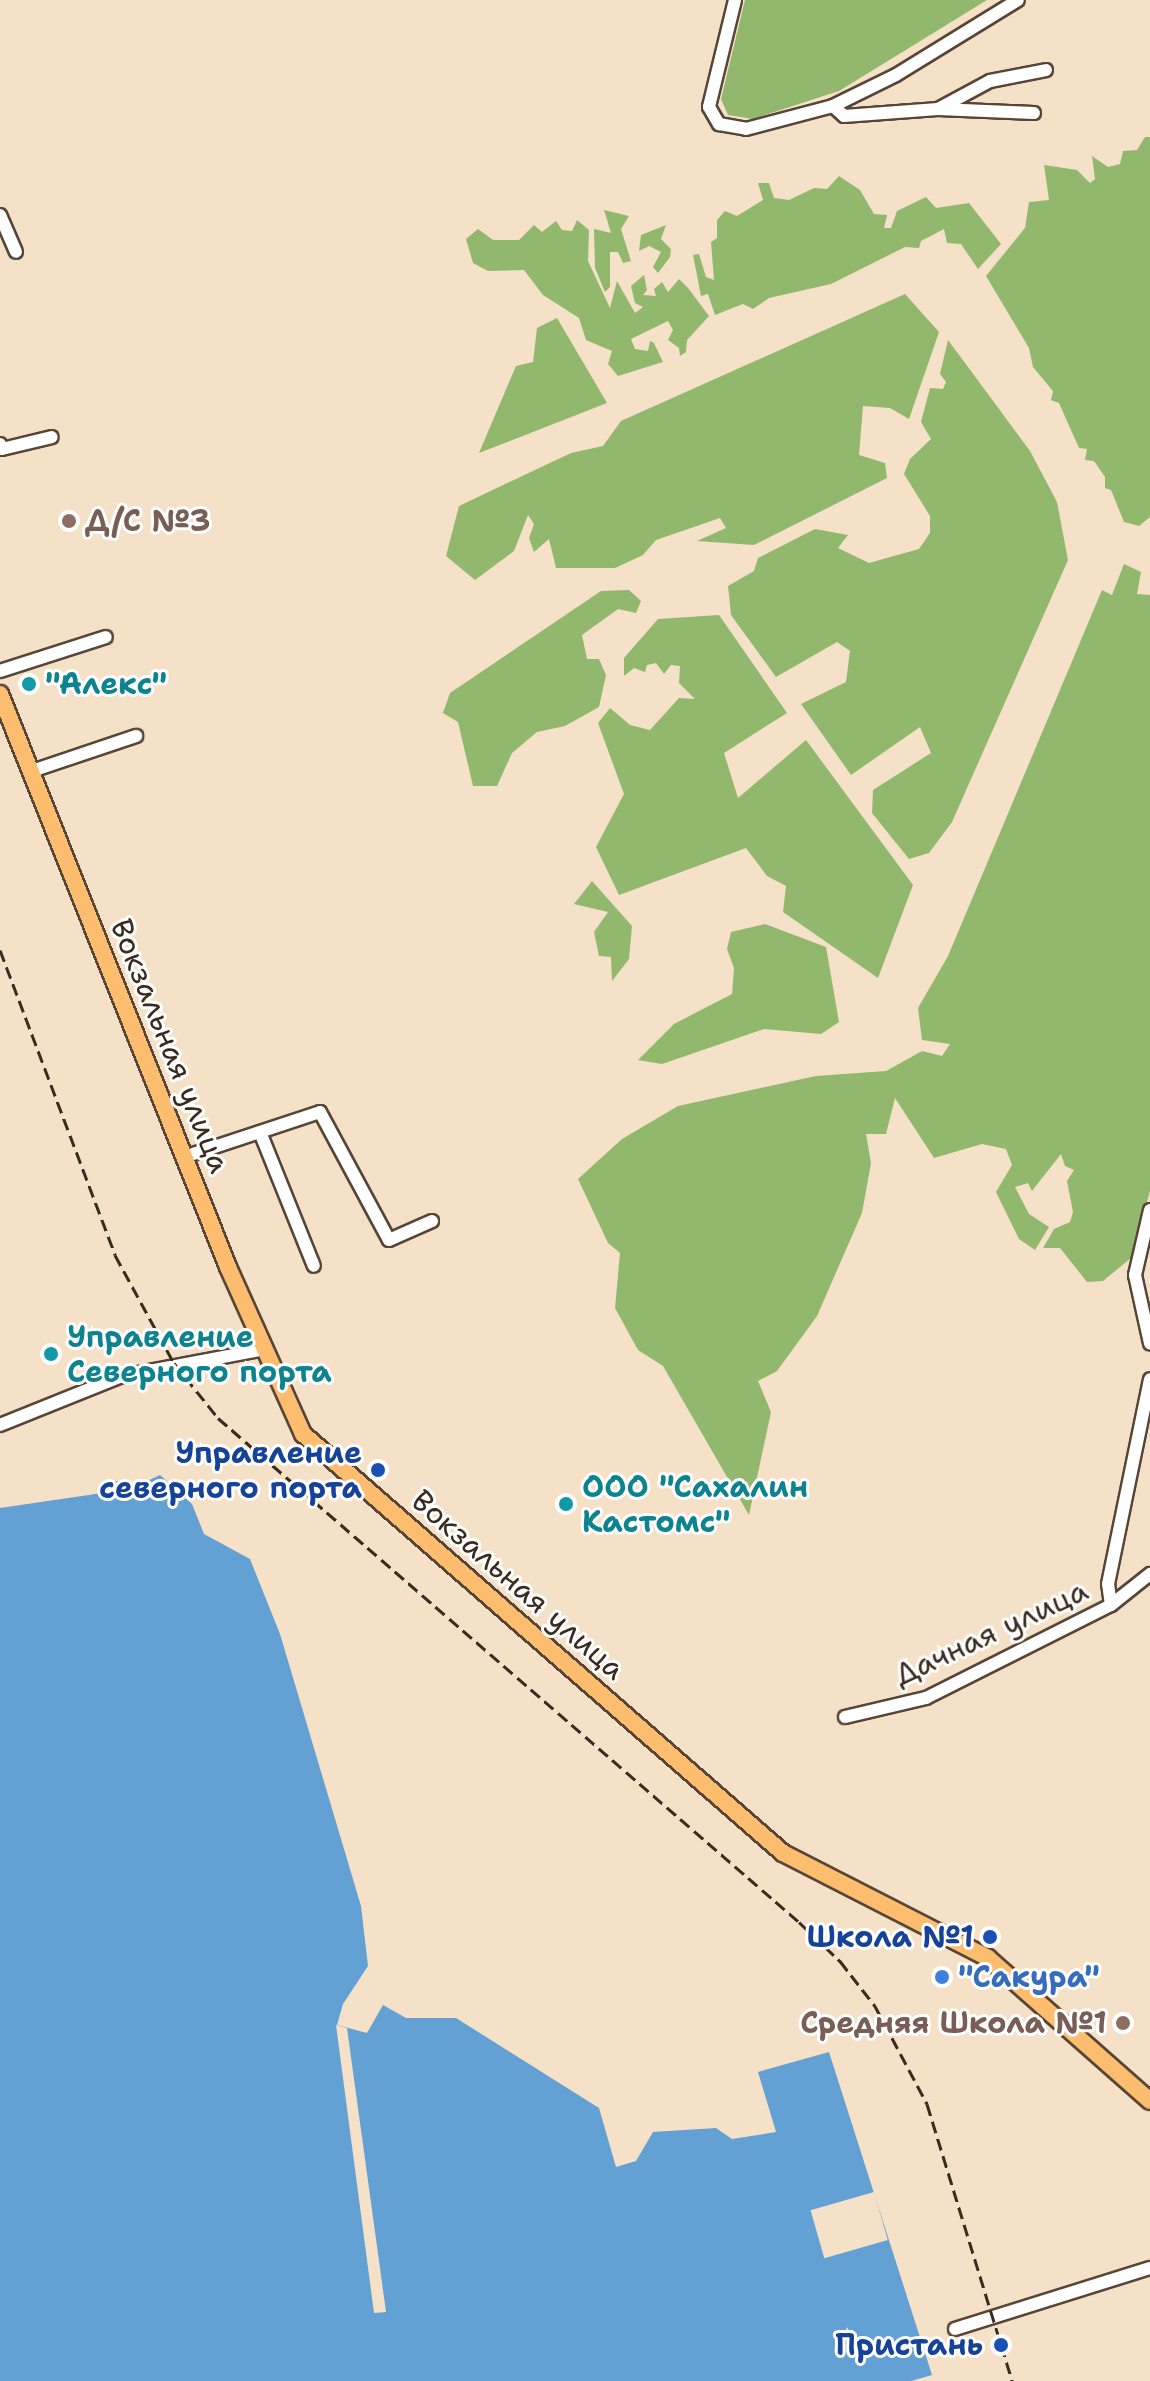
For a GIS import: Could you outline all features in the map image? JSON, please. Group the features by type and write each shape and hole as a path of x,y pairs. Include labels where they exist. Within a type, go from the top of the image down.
{"main road":[{"name":"Вокзальная улица","path":"0,694 184,1157 265,1349 294,1417 320,1452 747,1825 815,1874 988,1958 1150,2101"}],"street":[{"path":"735,0 709,107 719,124 772,126 833,106 896,75 1018,0"},
{"path":"938,109 990,81 1046,70"},
{"path":"833,106 844,116 938,109 1034,113"},
{"path":"0,215 16,252"},
{"path":"0,444 2,449 52,437"},
{"path":"0,671 106,637"},
{"path":"32,771 136,736"},
{"path":"184,1157 320,1112 389,1240 432,1221"},
{"path":"260,1132 314,1266"},
{"path":"1150,1210 1135,1275 1150,1343"},
{"path":"0,1425 122,1376 265,1349"},
{"path":"1111,1605 1113,1553 1150,1379"},
{"name":"Дачная улица","path":"845,1717 926,1698 1111,1605 1150,1574"},
{"path":"955,2329 1150,2268"}],"green space":[{"path":"745,0 987,0 839,91 753,119 728,115 721,99"},
{"path":"1145,137 1150,137 1150,517 1139,526 1124,522 1111,490 1105,488 1105,477 1094,461 1085,460 1087,449 1079,448 1059,403 1051,400 1053,391 1033,367 1029,348 986,276 1025,228 1029,202 1049,200 1044,165 1077,170 1090,183 1095,179 1092,156 1108,167 1120,164 1123,151 1137,150"},
{"path":"839,176 860,190 874,214 887,215 884,228 891,228 897,211 926,197 936,208 969,203 1001,244 978,269 961,244 947,243 944,229 921,241 919,248 905,247 831,284 769,298 753,309 743,304 715,315 708,294 701,296 693,255 699,254 706,277 714,280 711,242 717,238 717,220 725,211 737,216 763,200 758,183 769,183 774,198 789,200 814,188 827,189"},
{"path":"604,210 629,216 621,229 631,261 623,263 618,252 610,252 610,287 605,292 595,268 594,229 611,233"},
{"path":"577,220 589,230 588,261 610,308 617,281 635,313 643,307 635,303 631,286 644,275 647,290 643,295 656,296 654,289 662,282 668,292 679,279 688,288 709,316 687,340 686,352 680,356 679,348 668,340 673,330 668,321 631,339 635,349 648,351 650,341 654,343 663,362 618,376 608,364 612,351 586,340 579,318 543,295 524,270 488,271 473,263 466,239 478,229 493,240 519,240 534,225 542,232 556,221 562,230 572,231"},
{"path":"666,225 661,239 671,249 670,257 658,273 653,267 661,252 649,246 639,251 641,235"},
{"path":"905,294 939,332 909,419 890,408 863,406 859,455 885,463 887,478 754,545 697,541 726,528 720,518 656,540 643,555 615,568 556,568 549,539 534,552 529,538 534,524 528,515 514,551 475,580 446,556 459,506 571,453 603,446 621,421"},
{"path":"557,318 607,403 479,453 516,366 533,362 537,328"},
{"path":"948,340 1030,451 1057,502 1068,560 952,822 929,853 909,859 872,813 873,790 931,753 920,727 851,775 801,704 846,682 850,651 837,642 776,677 731,615 728,586 754,571 758,558 815,529 848,535 838,548 869,563 919,549 930,533 930,516 904,474 910,459 931,439 921,422 930,388 943,389 946,382 940,374"},
{"path":"1124,564 1141,572 1137,594 1150,595 1150,1191 1131,1258 1103,1281 1087,1282 1060,1248 1043,1248 1054,1229 1070,1222 1073,1212 1067,1181 1074,1170 1065,1166 1061,1154 1032,1191 1028,1183 1015,1187 1029,1214 1049,1227 1035,1250 1019,1239 996,1192 1012,1165 1006,1149 982,1144 934,1158 895,1098 886,1134 866,1134 871,1163 862,1213 817,1316 777,1371 758,1381 771,1412 749,1515 663,1366 638,1350 615,1308 620,1253 608,1243 578,1179 622,1139 678,1106 816,1076 886,1071 922,1051 942,1056 950,1044 922,1040 918,1008 948,956 1102,590 1112,595"},
{"path":"629,590 641,601 636,613 618,609 582,635 587,659 599,659 606,675 599,707 565,726 537,732 512,753 497,786 473,786 458,722 443,713 450,693 601,591"},
{"path":"719,615 787,713 724,753 738,798 806,740 913,885 878,978 783,912 786,886 767,876 746,848 619,895 596,847 624,794 598,723 610,708 630,725 650,730 679,698 695,699 679,683 680,666 671,665 664,674 656,663 647,665 645,672 634,668 624,676 624,658 658,619"},
{"path":"592,881 632,926 629,959 612,981 611,957 599,956 594,932 608,912 574,904"},
{"path":"765,924 826,947 839,1022 821,1034 764,1029 662,1064 638,1060 674,1024 732,994 734,968 727,949 731,932"}],"water":[{"path":"160,1475 192,1504 204,1534 250,1559 280,1634 361,1906 368,1966 343,2004 337,2025 367,2033 383,2005 406,2018 456,2018 599,2108 616,2167 636,2161 653,2132 716,2128 732,2139 776,2132 758,2072 829,2052 932,2375 911,2381 0,2381 0,1508 109,1492 114,1481 141,1484"}],"pier":[{"path":"336,2025 347,2028 386,2312 374,2313"},
{"path":"874,2192 888,2240 824,2258 811,2210"}],"railway":[{"path":"0,950 115,1255 174,1363 218,1418 799,1922 840,1961 875,2006 927,2104 1012,2381"}],"place":[{"name":"Д/С №3","path":"69,521"},
{"name":"\"Алекс\"","path":"29,684"},
{"name":"Управление Северного порта","path":"51,1354"},
{"name":"Управление северного порта","path":"378,1470"},
{"name":"ООО \"Сахалин Кастомс\"","path":"566,1504"},
{"name":"Школа №1","path":"990,1937"},
{"name":"\"Сакура\"","path":"942,1977"},
{"name":"Средняя Школа №1","path":"1123,2023"},
{"name":"Пристань","path":"1001,2345"}]}
